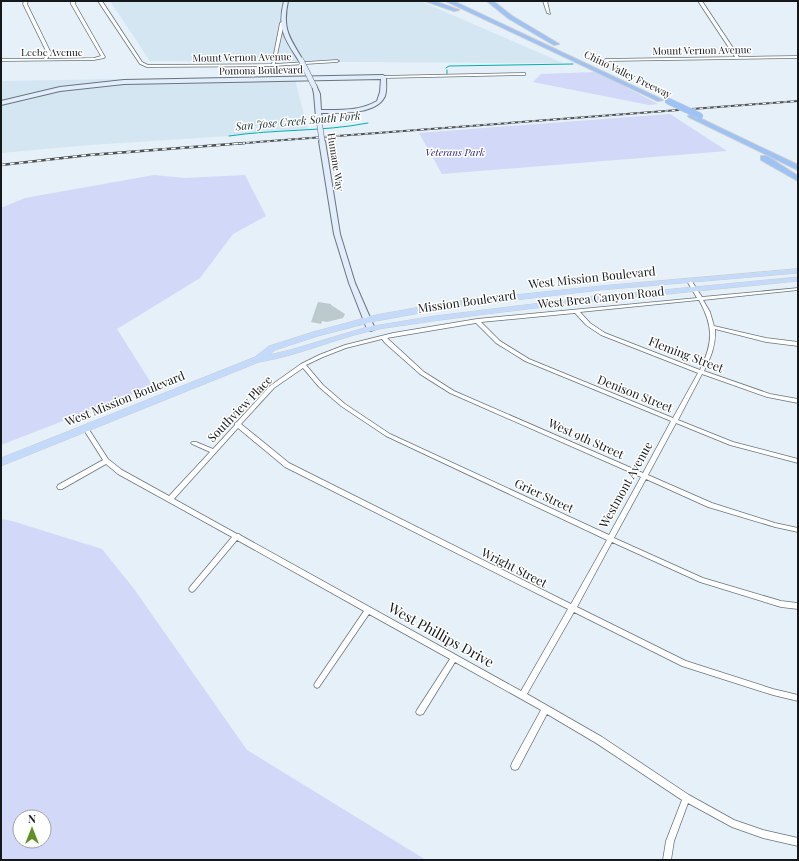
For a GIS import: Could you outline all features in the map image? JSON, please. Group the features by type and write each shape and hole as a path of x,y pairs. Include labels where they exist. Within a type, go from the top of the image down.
{"highway":[{"path":"428,1 478,18 531,39"},
{"path":"440,1 477,13"},
{"name":"Chino Valley Freeway","path":"449,1 531,39 578,58"},
{"name":"Chino Valley Freeway","path":"460,1 578,58 691,116 699,118 798,161"},
{"path":"490,1 510,17 578,58"},
{"name":"Chino Valley Freeway","path":"613,76 668,100 699,118 798,168"},
{"path":"699,118 798,179"}],"main road":[{"name":"West Mission Boulevard","path":"366,321 455,304 798,270"},
{"name":"Mission Boulevard","path":"258,359 277,357 371,329 464,313 798,279"},
{"path":"499,309 507,305 527,301 527,296"},
{"path":"258,359 272,348 316,334 366,321"},
{"name":"West Mission Boulevard","path":"1,462 258,359"}],"street":[{"path":"26,1 25,4 49,53 45,60"},
{"name":"Leebe Avenue","path":"1,60 94,60 103,57 73,4 73,1"},
{"name":"Mount Vernon Avenue","path":"100,1 141,63 148,66 273,65 337,61"},
{"path":"273,65 286,1"},
{"path":"545,1 549,13"},
{"path":"700,1 738,58"},
{"name":"Humane Way","path":"282,23 285,33 314,86 320,112 319,120 336,234 366,321 371,329"},
{"name":"Mount Vernon Avenue","path":"606,60 798,57"},
{"name":"Pomona Boulevard","path":"1,103 60,89 124,82 524,74"},
{"path":"320,112 358,109 376,104 382,96 383,77"},
{"name":"Westmont Avenue","path":"522,695 572,609 609,538 701,372 712,346 712,327 706,307 689,281"},
{"name":"West Brea Canyon Road","path":"383,337 477,321 798,289"},
{"name":"Fleming Street","path":"576,311 588,324 603,334 701,372 769,396 798,401"},
{"name":"Denison Street","path":"477,321 498,342 527,360 732,444 798,461"},
{"path":"712,327 766,340 798,344"},
{"name":"Southview Place","path":"170,499 272,387 303,365 321,356 345,347 383,337"},
{"name":"West 9th Street","path":"383,337 398,353 422,373 452,392 710,505 775,525 798,530"},
{"name":"Grier Street","path":"303,365 321,386 343,405 388,435 702,580 781,604 798,606"},
{"name":"Wright Street","path":"237,424 287,465 684,664 773,692 798,698"},
{"name":"West Phillips Drive","path":"86,429 106,461 120,472 522,695 599,740 686,798 732,823 764,834 798,842"},
{"path":"194,443 213,451"},
{"path":"60,487 106,461"},
{"path":"192,590 237,536"},
{"path":"316,684 368,610"},
{"path":"420,712 454,658"},
{"path":"516,766 546,709"},
{"path":"667,860 670,841 686,798"}],"shaded area":[{"path":"110,1 420,1 563,63 150,61"},
{"path":"294,76 308,130 268,131 229,136 90,145 1,153 1,81"}],"green space":[{"path":"597,72 658,104 649,105 533,82 541,74"},
{"name":"Veterans Park","path":"670,114 727,151 442,174 419,133"},
{"path":"154,175 184,178 245,175 266,216 233,234 200,278 117,329 153,386 1,445 1,208 25,198"},
{"path":"1,519 12,521 102,549 134,589 247,750 426,860 1,860"}],"building":[{"path":"318,302 331,304 345,314 343,318 327,322 322,321 321,324 311,322"}],"waterway":[{"name":"San Jose Creek South Fork","path":"446,68 449,66 573,64"},
{"name":"San Jose Creek South Fork","path":"447,70 447,75"},
{"name":"San Jose Creek South Fork","path":"229,136 264,132 333,128 368,123"}],"railway":[{"path":"232,144 798,101"},
{"path":"232,144 245,143"},
{"path":"1,165 89,155 232,144"}]}
